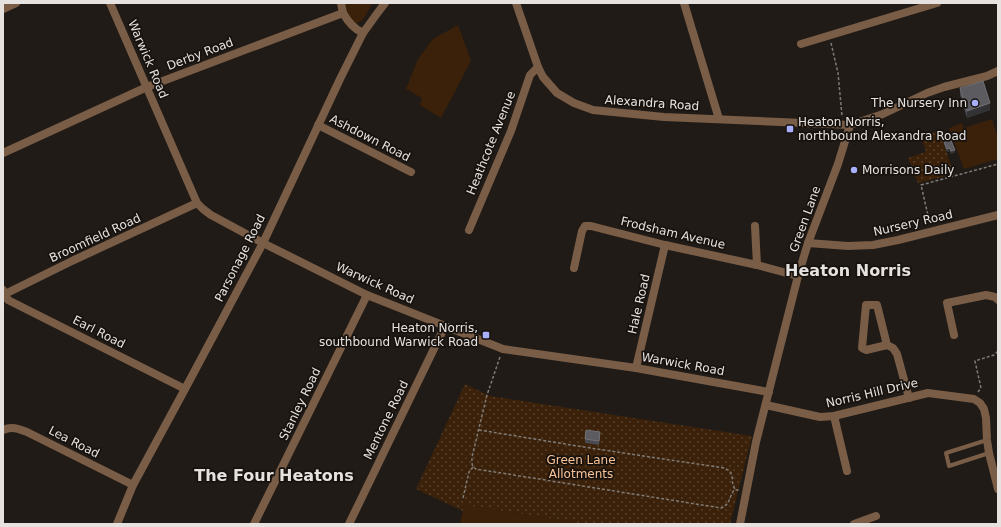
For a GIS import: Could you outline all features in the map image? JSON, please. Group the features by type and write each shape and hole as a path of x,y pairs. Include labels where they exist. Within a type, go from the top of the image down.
{"street":[{"path":"3,9 16,3"},
{"name":"Warwick Road","path":"110,3 197,203 211,215 263,243 367,294 503,349 636,368 769,392"},
{"path":"341,3 343,13 349,23 356,30 363,33"},
{"name":"Parsonage Road","path":"117,524 133,485 263,243 363,33 385,3"},
{"name":"Alexandra Road","path":"516,3 538,67 543,77 557,93 574,103 593,110 664,117 847,124"},
{"path":"684,3 719,119"},
{"path":"801,44 937,3"},
{"name":"Derby Road","path":"3,152 147,87 343,13"},
{"name":"Heathcote Avenue","path":"469,230 511,131 530,75 538,67"},
{"path":"847,124 883,114 927,93 944,87 987,76 998,71"},
{"name":"Green Lane","path":"740,524 756,442 781,338 808,244 838,164 847,124"},
{"name":"Ashdown Road","path":"318,125 411,172"},
{"name":"Broomfield Road","path":"4,293 197,203"},
{"name":"Nursery Road","path":"808,244 848,246 873,245 998,215"},
{"name":"Frodsham Avenue","path":"574,268 582,231 586,226 592,226 665,245 757,265 798,276"},
{"path":"755,226 757,265"},
{"name":"Hale Road","path":"636,368 665,245"},
{"name":"Earl Road","path":"4,293 8,300 185,389"},
{"name":"Stanley Road","path":"254,524 367,294"},
{"path":"954,335 947,303 986,295 995,297 998,300"},
{"path":"886,345 877,305 866,306 862,348 866,350 886,345 893,348 897,354 909,398"},
{"name":"Mentone Road","path":"349,524 444,326"},
{"name":"Norris Hill Drive","path":"766,405 820,417 834,416 928,393 974,399"},
{"path":"974,399 980,403 984,409 988,453 996,469 998,489"},
{"path":"834,416 847,471"},
{"name":"Lea Road","path":"3,430 12,427 27,432 133,485"},
{"path":"854,524 876,516"}],"lane":[{"path":"986,440 946,453 949,466 988,453"}],"path":[{"path":"829,35 838,73 847,124"},
{"path":"931,232 921,185 998,164"},
{"path":"463,498 469,472 473,467 472,457 487,395 503,349"},
{"path":"974,399 981,388 975,361 994,355 998,351"},
{"path":"479,430 724,468 732,474 733,486 736,489 746,491"},
{"path":"473,467 481,470 721,508 729,502 732,492 736,489"}],"green space":[{"path":"345,3 373,3 362,21 358,22 357,24 349,15"},
{"path":"458,25 471,61 441,118 420,105 422,98 406,89 418,59 433,39"},
{"path":"992,119 998,138 998,159 964,169 949,128 962,123 964,128"},
{"path":"939,130 954,174 918,183 908,158 926,152 921,137"},
{"name":"Green Lane Allotments","path":"465,384 490,396 752,436 730,524 587,524 464,505 463,511 416,489"},
{"path":"464,505 587,524 460,524"}],"building":[{"name":"The Nursery Inn","path":"983,81 990,103 967,111 960,88"},
{"path":"950,138 955,150 951,151 950,148 947,149 944,142 948,141 947,139"},
{"path":"586,430 600,432 599,441 585,439"}],"place":[{"name":"The Nursery Inn","path":"975,103"},
{"name":"Heaton Norris, northbound Alexandra Road","path":"790,129"},
{"name":"Morrisons Daily","path":"854,170"},
{"name":"Heaton Norris, southbound Warwick Road","path":"486,335"}],"district":[{"name":"Heaton Norris","path":"848,270"},
{"name":"The Four Heatons","path":"274,475"}]}
